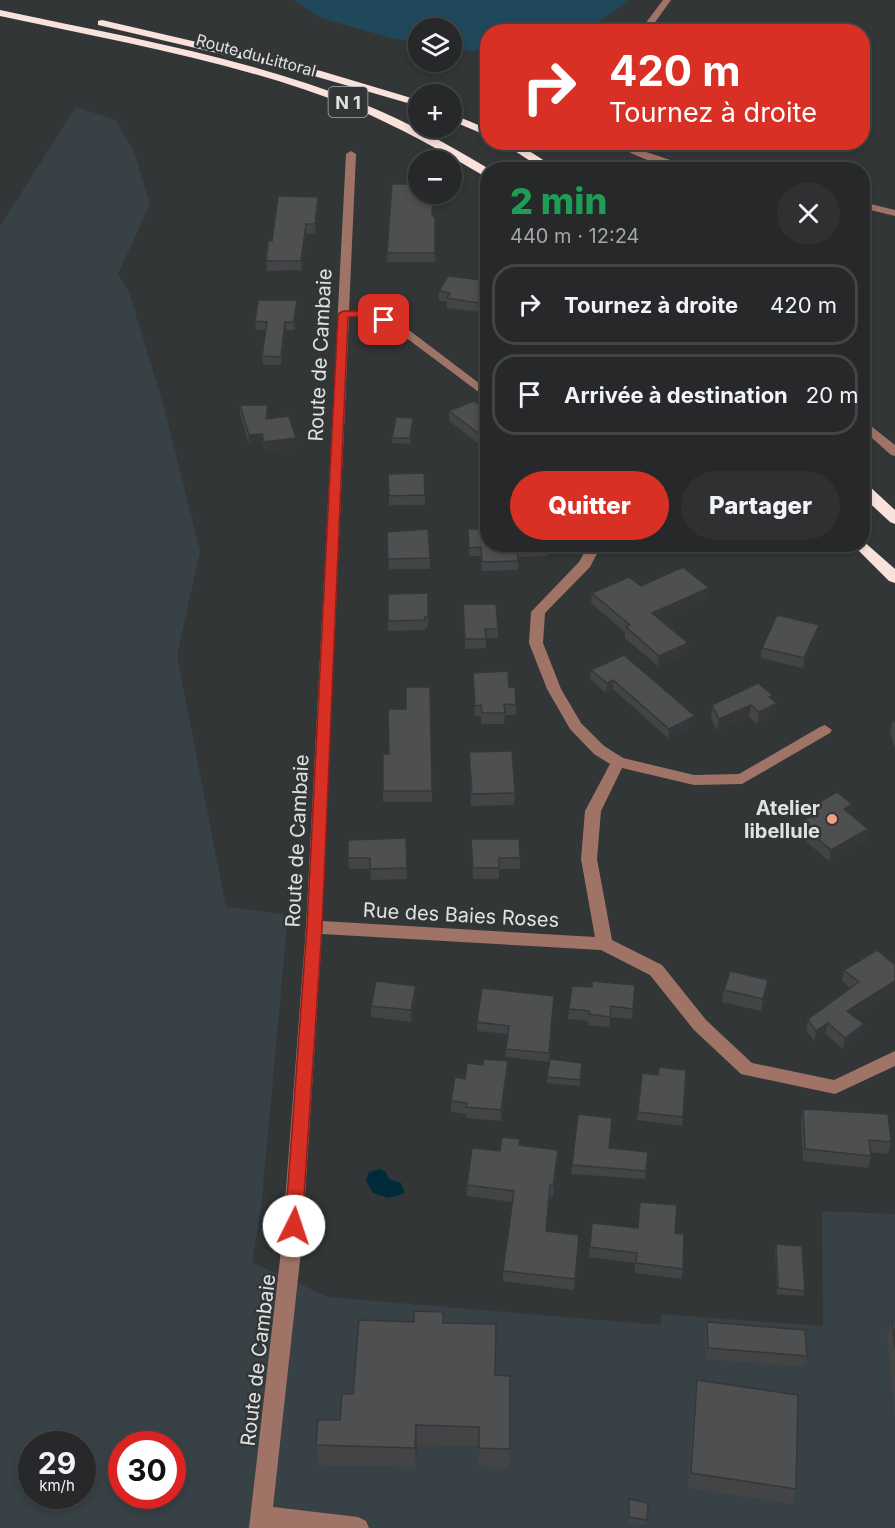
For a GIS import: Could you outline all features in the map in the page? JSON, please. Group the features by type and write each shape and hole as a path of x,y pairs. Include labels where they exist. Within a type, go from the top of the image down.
{"highway":[{"name":"Route du Littoral","path":"0,12 291,82 373,112 412,130 480,168"},
{"name":"Route du Littoral","path":"90,20 350,81 408,100"},
{"path":"462,122 480,130"},
{"path":"519,150 540,162"},
{"path":"870,495 895,519"},
{"path":"868,552 895,578"}],"street":[{"path":"649,24 667,0"},
{"path":"634,150 670,162"},
{"name":"Route de Cambaie","path":"260,1522 292,1242 314,927 351,154"},
{"path":"870,207 895,213"},
{"path":"343,314 372,314 397,326 480,390"},
{"path":"870,429 895,452"},
{"path":"592,552 585,564 538,612 536,644 554,689 575,726 599,750 618,762 694,780 742,779 825,730"},
{"path":"604,944 589,859 592,820 593,811 618,762"},
{"name":"Rue des Baies Roses","path":"314,927 604,944 656,970 700,1025 747,1069 835,1087 895,1058"},
{"path":"260,1522 358,1528"}],"shaded area":[{"path":"294,0 627,0 596,24 480,24 480,50 462,50 462,18 408,18 408,41 321,18"},
{"path":"76,107 116,120 135,154 150,204 118,274 128,289 164,407 200,551 177,656 226,907 288,915 261,1209 252,1262 328,1297 661,1325 661,1314 823,1326 822,1211 895,1214 895,1528 0,1528 0,226"},
{"path":"380,1169 386,1172 389,1179 401,1183 405,1193 389,1198 373,1193 366,1181 369,1172"}],"building":[{"path":"392,184 408,184 408,204 433,204 432,216 435,216 435,253 387,253"},
{"path":"278,196 318,197 315,224 306,224 301,261 266,261 268,241 272,241"},
{"path":"448,276 480,280 479,303 447,298 450,293 439,291"},
{"path":"258,300 297,300 294,322 285,322 281,357 262,356 267,322 255,321"},
{"path":"474,401 480,405 480,434 449,411"},
{"path":"240,405 268,405 266,419 289,416 296,438 264,442 262,434 249,435"},
{"path":"396,417 413,418 410,438 392,438"},
{"path":"424,473 425,495 389,496 388,474"},
{"path":"428,529 430,558 388,559 387,532"},
{"path":"468,529 480,529 480,547 469,548"},
{"path":"481,552 517,552 518,561 482,562"},
{"path":"683,567 709,588 652,613 688,643 659,656 626,627 630,625 592,593 629,577 641,586"},
{"path":"428,593 428,617 425,617 425,620 388,621 388,594"},
{"path":"463,604 496,604 498,629 485,629 486,639 465,639"},
{"path":"777,615 819,625 804,658 762,648"},
{"path":"624,655 695,716 669,729 613,680 607,683 591,670"},
{"path":"508,671 509,687 515,687 516,705 504,704 505,713 482,713 481,705 475,706 473,673"},
{"path":"758,683 773,695 769,697 777,703 759,712 751,705 719,719 712,705"},
{"path":"406,687 430,687 432,791 383,791 383,754 389,754 388,709 406,709"},
{"path":"512,751 515,793 472,794 469,752"},
{"path":"837,792 852,804 844,809 868,829 831,850 799,823 816,814 809,808"},
{"path":"406,838 407,868 370,869 370,858 348,858 348,840"},
{"path":"471,839 519,839 520,858 499,858 499,868 473,868"},
{"path":"877,950 895,965 895,981 847,1011 864,1024 845,1038 828,1023 816,1031 808,1019 859,982 844,970"},
{"path":"730,971 768,980 763,999 724,990"},
{"path":"376,981 416,986 411,1010 371,1006"},
{"path":"592,981 635,985 633,1009 611,1006 610,1017 589,1014 589,1011 569,1009 572,986 592,987"},
{"path":"482,988 554,996 549,1053 506,1049 509,1026 477,1022"},
{"path":"484,1059 508,1061 501,1110 466,1107 467,1103 451,1101 455,1077 465,1079 467,1063 483,1065"},
{"path":"550,1059 582,1063 580,1080 547,1077"},
{"path":"659,1067 686,1070 683,1117 638,1112 642,1073 658,1075"},
{"path":"803,1109 888,1114 891,1142 869,1140 871,1156 805,1149"},
{"path":"578,1114 612,1118 609,1148 648,1152 646,1171 572,1165"},
{"path":"502,1137 520,1139 519,1145 558,1150 553,1186 550,1185 546,1231 579,1235 575,1279 503,1271 514,1191 467,1185 472,1148 500,1151"},
{"path":"640,1202 677,1205 675,1233 684,1234 683,1269 636,1263 637,1253 590,1247 592,1223 638,1228"},
{"path":"776,1244 802,1246 805,1291 778,1288"},
{"path":"414,1311 443,1312 443,1323 496,1324 495,1375 510,1376 510,1449 479,1448 479,1427 416,1425 415,1448 316,1445 318,1420 340,1420 342,1394 353,1394 359,1320 414,1322"},
{"path":"892,1320 895,1320 895,1347"},
{"path":"707,1322 805,1330 807,1356 708,1348"},
{"path":"697,1380 798,1395 796,1489 691,1473"},
{"path":"629,1499 648,1503 647,1520 629,1517"}],"place":[{"name":"Atelier libellule","path":"832,819"}],"route":[{"path":"294,1226 314,927 343,314 372,314 384,320"}]}
